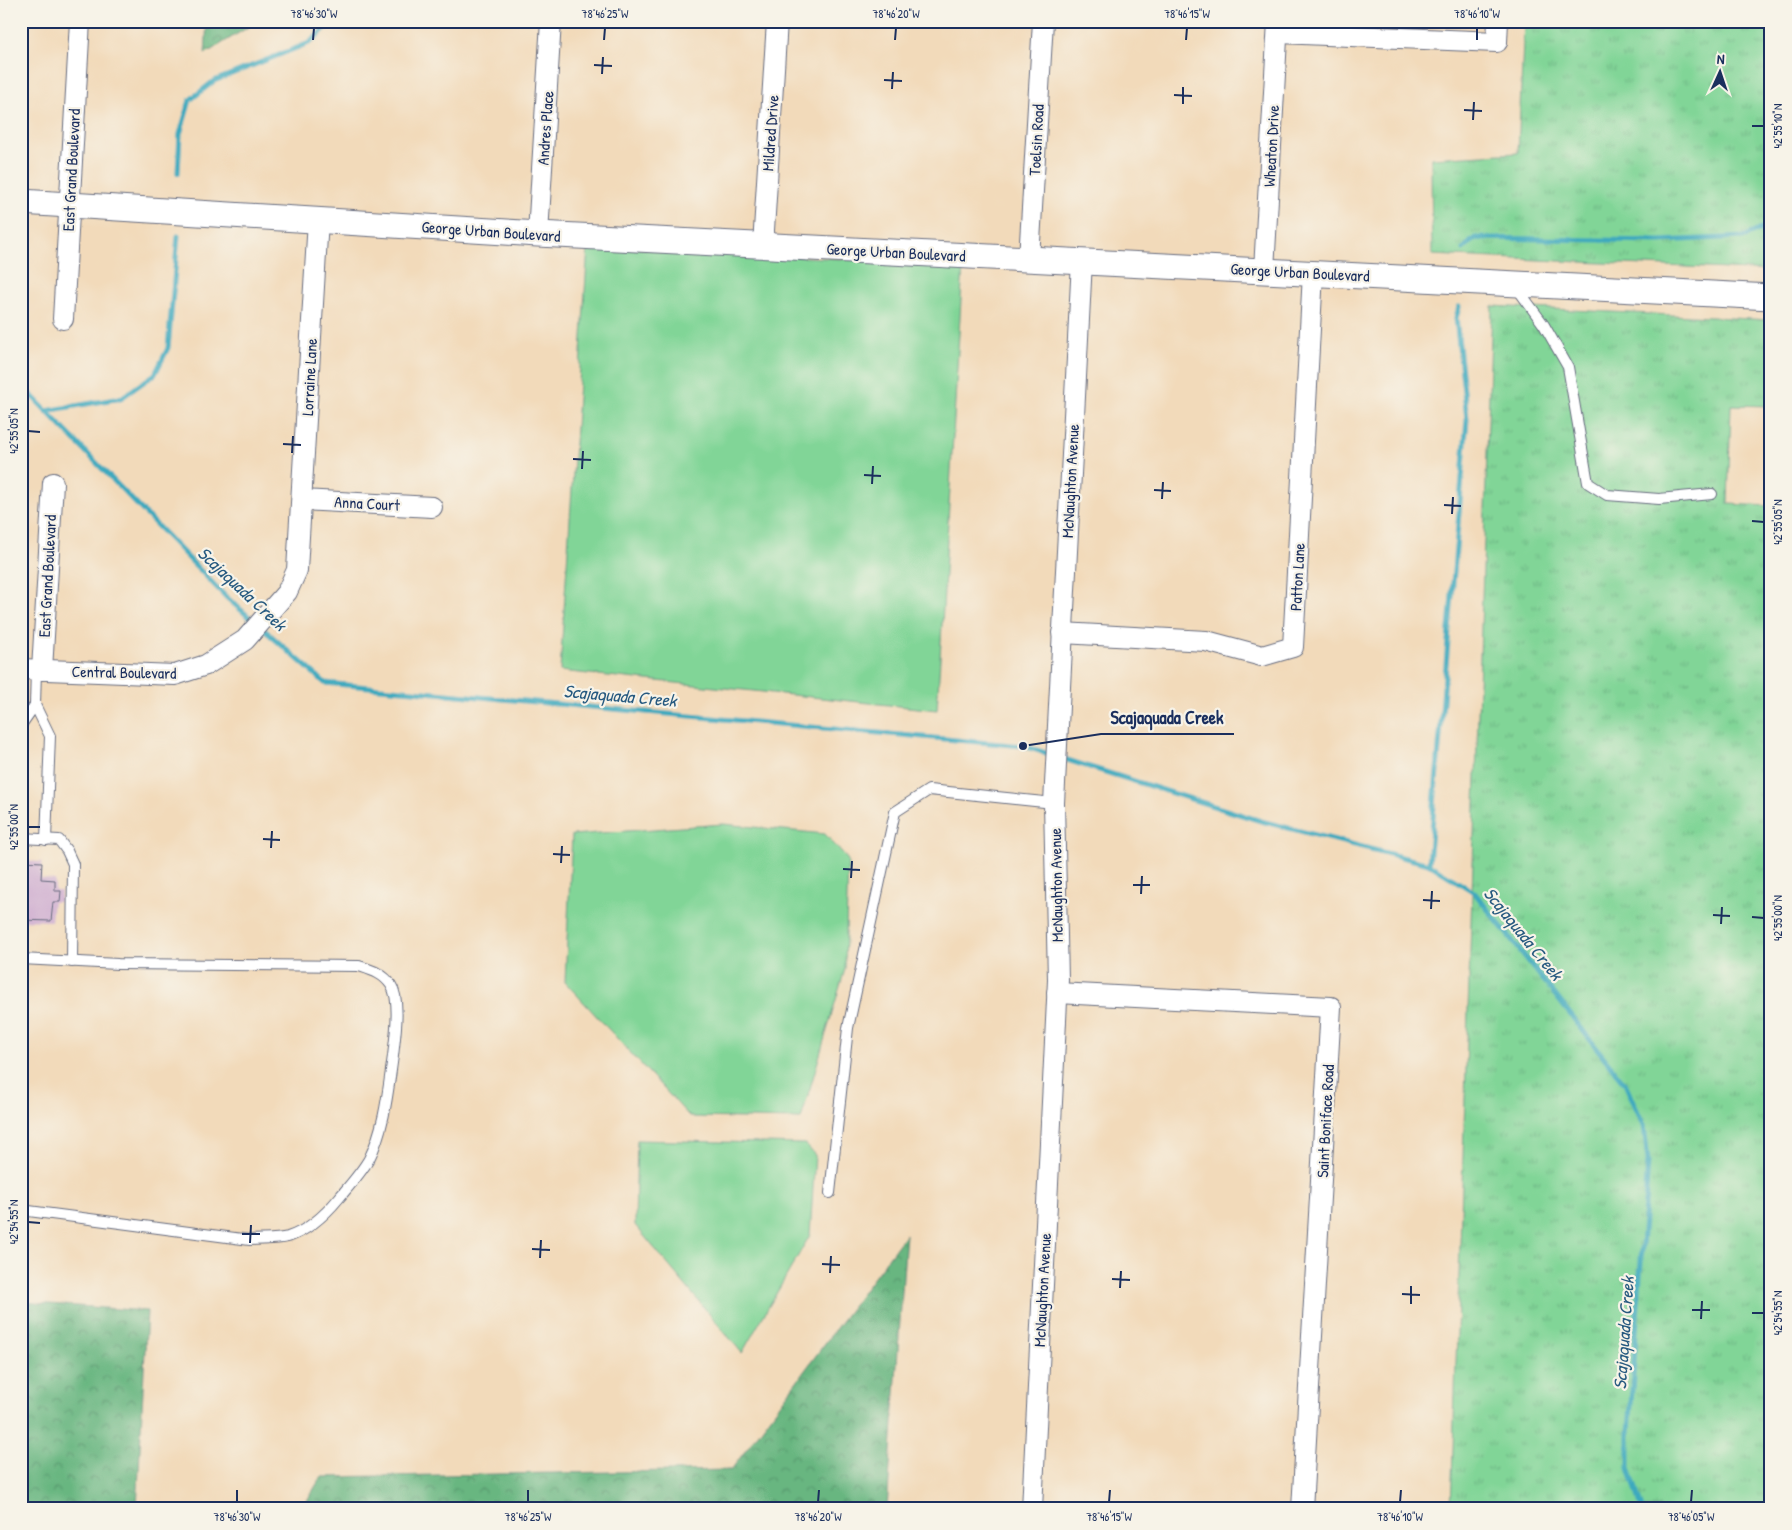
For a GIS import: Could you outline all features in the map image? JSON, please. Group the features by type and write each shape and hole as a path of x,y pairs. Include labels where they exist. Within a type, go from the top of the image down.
{"street":[{"name":"East Grand Boulevard","path":"62,319 80,21"},
{"name":"Andres Place","path":"538,234 551,21"},
{"name":"Mildred Drive","path":"763,246 777,21"},
{"name":"Toelsin Road","path":"1029,259 1043,21"},
{"path":"1278,27 1497,42 1498,21"},
{"name":"Wheaton Drive","path":"1264,270 1278,27"},
{"name":"George Urban Boulevard","path":"21,202 538,234 1771,297"},
{"name":"Lorraine Lane","path":"282,599 297,570 318,220"},
{"name":"McNaughton Avenue","path":"1032,1509 1057,993 1054,803 1082,262"},
{"name":"Patton Lane","path":"1062,632 1206,641 1262,656 1293,647 1314,273"},
{"name":"East Grand Boulevard","path":"33,670 53,483"},
{"name":"Anna Court","path":"302,500 432,507"},
{"name":"Central Boulevard","path":"33,670 174,676 206,665 246,640 282,599"},
{"name":"Saint Boniface Road","path":"1057,993 1331,1007 1302,1509"}],"lane":[{"path":"1513,283 1544,325 1568,367 1588,483 1606,495 1659,499 1712,494"},
{"path":"33,670 35,705 50,736 46,840"},
{"path":"21,725 35,705"},
{"path":"830,1193 848,1028 896,812 929,790 1054,803"},
{"path":"21,838 60,840 73,864 72,962"},
{"path":"21,959 118,964 359,966 380,974 391,985 395,998 396,1030 385,1110 378,1136 368,1160 351,1184 323,1216 310,1226 291,1236 281,1239 250,1240 21,1210"}],"green space":[{"path":"207,21 258,21 205,54"},
{"path":"1524,21 1659,21 1659,25 1678,21 1771,21 1771,271 1432,255 1431,158 1518,153"},
{"path":"588,246 963,265 937,710 560,671"},
{"path":"1492,306 1771,320 1771,406 1731,405 1728,504 1771,506 1771,1509 1451,1509"},
{"path":"723,824 825,834 848,860 845,969 801,1119 690,1117 565,982 572,835"},
{"path":"637,1140 805,1144 815,1155 810,1235 742,1353 635,1225"},
{"path":"906,1234 887,1509 302,1509 321,1477 731,1470"},
{"path":"21,1302 147,1311 137,1509 21,1509"}],"building":[{"path":"21,861 42,862 41,879 55,880 55,891 61,891 60,902 53,902 51,921 21,920"}],"waterway":[{"path":"178,173 180,134 190,100 214,81 309,43 329,25 329,21"},
{"path":"1463,249 1475,238 1660,241 1744,237 1771,224"},
{"path":"46,411 121,398 155,374 168,348 178,236"},
{"path":"1429,864 1467,419 1456,318 1459,307"},
{"name":"Scajaquada Creek","path":"21,391 30,394 226,597 255,622"},
{"name":"Scajaquada Creek","path":"261,627 325,683 1023,746 1053,755"},
{"name":"Scajaquada Creek","path":"1061,758 1261,821 1429,864 1474,892 1625,1084 1644,1125 1648,1161 1629,1433 1629,1468 1642,1509"}],"place":[{"name":"Scajaquada Creek","path":"1023,746"}]}
